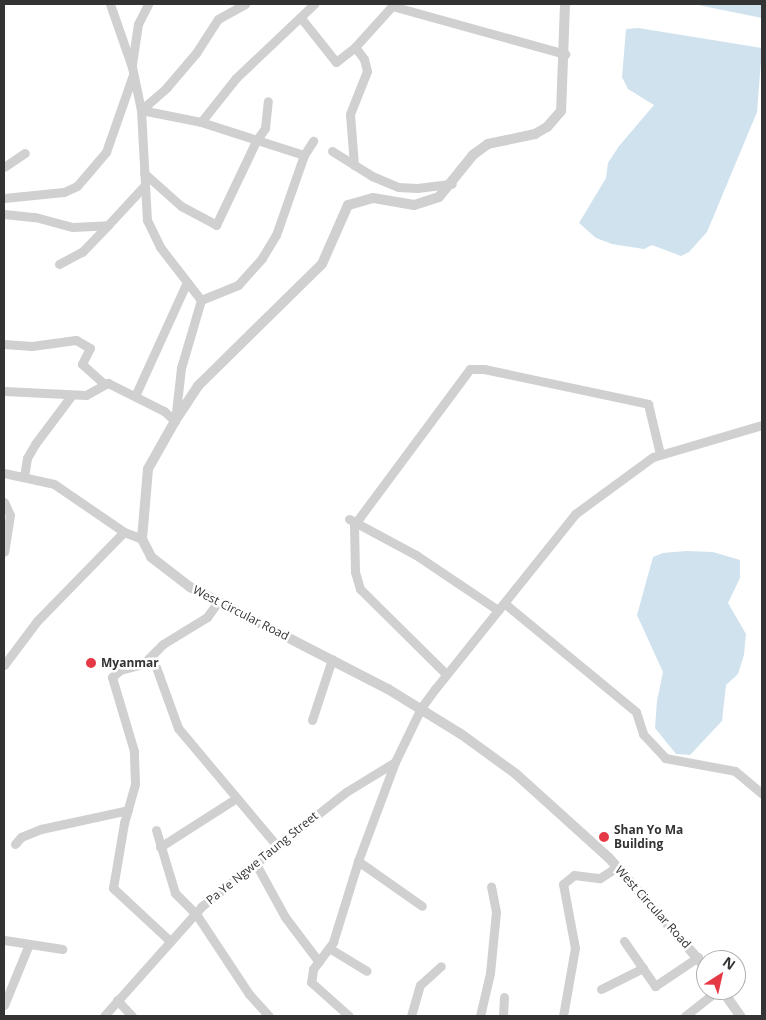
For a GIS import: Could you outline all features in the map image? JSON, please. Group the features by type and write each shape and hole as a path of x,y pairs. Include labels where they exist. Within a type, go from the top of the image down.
{"street":[{"path":"110,4 132,71 141,110 147,220 160,247 201,300"},
{"path":"4,198 64,192 77,186 106,152 132,71 138,24 148,4"},
{"path":"141,110 167,87 196,53 218,19 245,4"},
{"path":"200,122 236,78 314,4"},
{"path":"4,473 54,484 124,532 142,539 148,469 175,421 198,386 322,264 348,205 373,198 414,206 439,197 453,184 473,155 488,144 535,134 547,127 561,111 566,54 565,4"},
{"path":"301,18 336,62 355,47 389,6 407,7 566,54"},
{"path":"354,165 350,114 367,71 364,59 355,47"},
{"path":"144,173 181,206 214,226 221,219 256,141 267,122 268,101"},
{"path":"141,110 200,122 304,155"},
{"path":"201,300 238,285 262,258 276,235 304,155 313,141"},
{"path":"332,150 354,165 398,187 417,188 453,184"},
{"path":"4,166 24,153"},
{"path":"59,264 82,252 145,185"},
{"path":"4,214 35,217 73,226 108,225"},
{"path":"136,396 187,282"},
{"path":"175,421 181,368 201,300"},
{"path":"4,344 32,346 76,340 90,348 82,364 103,383 136,396 164,411 175,421"},
{"path":"446,674 360,589 355,572 352,521 470,369 484,368 648,404 660,454"},
{"path":"4,391 31,390 71,396 86,395 103,383"},
{"path":"24,477 31,451 71,396"},
{"path":"350,1016 311,982 313,969 329,948 358,861 395,762 421,708 446,674 575,514 653,457 762,426"},
{"path":"4,502 10,515 4,552"},
{"path":"352,521 416,556 501,607 636,712 644,734 665,758 735,771 762,794"},
{"path":"4,665 37,620 124,532"},
{"name":"West Circular Road","path":"142,539 151,557 217,603 332,659 421,708 516,774 617,867 696,955"},
{"path":"170,941 113,888 128,810 136,784 134,751 112,677 120,670 143,664 170,639 207,617 217,603"},
{"path":"152,656 178,728 235,799 277,846"},
{"path":"312,720 332,659"},
{"name":"Pa Ye Ngwe Taung Street","path":"104,1016 196,914 257,866 277,846 346,792 395,762"},
{"path":"160,847 235,799"},
{"path":"14,844 36,831 128,810"},
{"path":"156,830 173,888 196,914 249,994 269,1016"},
{"path":"358,861 422,906"},
{"path":"257,866 286,917 318,962"},
{"path":"563,1016 575,948 563,884 574,875 600,878 617,867"},
{"path":"480,1016 490,973 496,912 491,886"},
{"path":"4,940 62,949"},
{"path":"624,941 655,986 696,958"},
{"path":"4,1005 29,944"},
{"path":"329,948 367,971"},
{"path":"411,1016 420,985 440,966"},
{"path":"601,989 643,968"},
{"path":"503,1016 504,997"},
{"path":"117,1000 132,1016"},
{"path":"685,1016 705,1000"},
{"path":"729,1000 740,1016"}],"water":[{"path":"694,4 762,4 762,18 703,6"},
{"path":"638,28 762,48 757,112 707,232 689,252 681,256 652,245 644,249 612,244 596,238 579,223 606,178 608,163 619,146 654,105 628,89 622,77 626,29"},
{"path":"686,551 713,552 740,560 740,578 728,603 746,634 744,655 738,674 726,685 722,721 690,755 676,754 655,728 657,701 663,672 637,615 653,557 663,553"}],"place":[{"name":"Myanmar","path":"91,663"},
{"name":"Shan Yo Ma Building","path":"604,837"}]}
